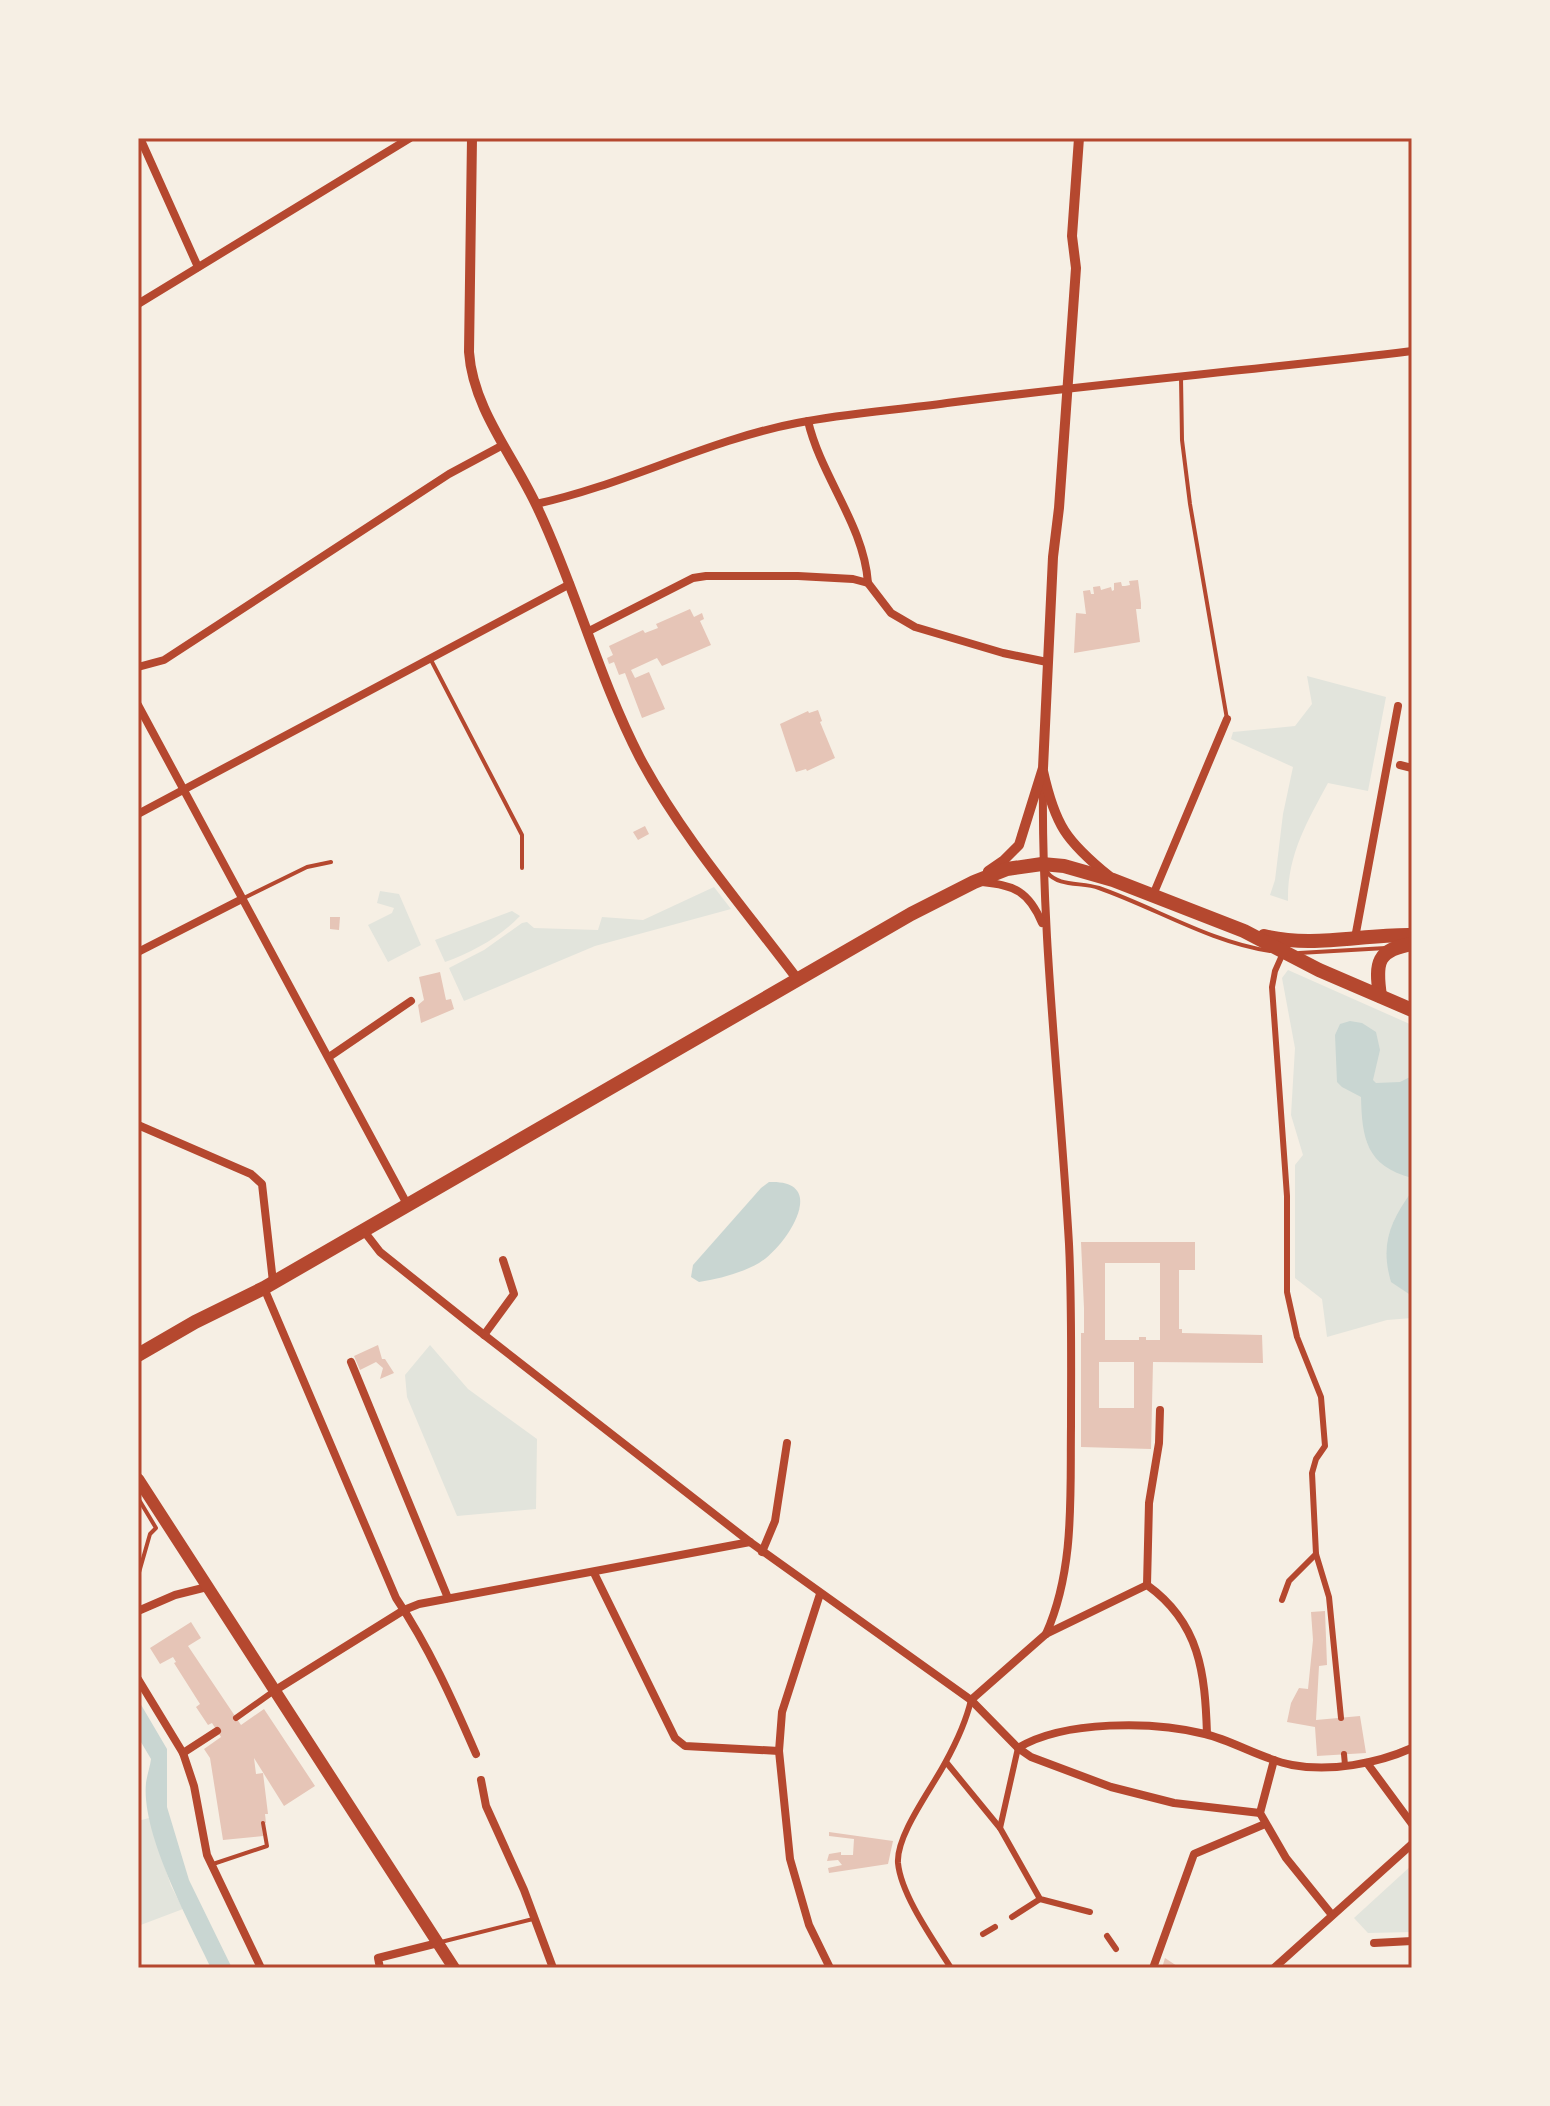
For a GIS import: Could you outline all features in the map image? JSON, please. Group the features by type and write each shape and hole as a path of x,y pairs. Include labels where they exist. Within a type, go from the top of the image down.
{"main road":[{"path":"138,1355 269,1285 798,980 974,882 1007,869 1042,864 1064,866 1113,880 1244,931 1279,940 1326,941 1412,935"},
{"path":"1244,931 1283,953 1412,1010"},
{"path":"1380,996 1379,966 1385,953 1392,947 1412,944"},
{"path":"138,1479 454,1968"}],"street":[{"path":"140,138 198,267"},
{"path":"138,304 410,138"},
{"path":"472,138 470,368 479,397 536,504 570,584 599,666 640,757 674,814 798,980"},
{"path":"1046,1634 1058,1606 1068,1555 1071,1387 1069,1247 1045,931 1043,768 1047,662 1076,268 1072,236 1079,138"},
{"path":"536,504 743,437 808,421 1181,375 1217,375 1412,351"},
{"path":"808,421 817,451 866,559 868,583 891,613 915,627 1003,653 1047,662"},
{"path":"138,667 164,660 449,474 503,445"},
{"path":"587,632 693,578 754,576 853,579 868,583"},
{"path":"138,814 570,584"},
{"path":"138,705 407,1204"},
{"path":"1355,938 1398,706"},
{"path":"1153,895 1227,719"},
{"path":"1400,765 1412,768"},
{"path":"1043,768 1051,807 1064,833 1113,880"},
{"path":"974,882 1019,845 1043,768"},
{"path":"974,882 1019,890 1034,908 1045,931"},
{"path":"138,952 242,899"},
{"path":"1283,953 1272,987 1287,1196 1287,1292 1297,1337 1321,1397 1325,1446 1316,1459 1312,1473 1316,1554 1331,1609 1341,1718"},
{"path":"329,1057 411,1001"},
{"path":"138,1125 251,1174 262,1184 269,1285 396,1598 447,1688 476,1754"},
{"path":"363,1230 380,1252 762,1552 971,1700 1018,1748 1045,1764 1111,1787 1174,1803 1260,1813"},
{"path":"484,1335 514,1294 503,1260"},
{"path":"351,1362 448,1598"},
{"path":"1147,1585 1149,1503 1159,1443 1160,1410"},
{"path":"762,1552 775,1521 787,1443"},
{"path":"236,1718 404,1610 448,1598 750,1542"},
{"path":"1282,1600 1289,1581 1316,1554"},
{"path":"594,1573 675,1738 685,1746 779,1751"},
{"path":"938,1968 949,1960 913,1904 898,1865 899,1852 904,1836 968,1716 971,1700 1046,1634 1147,1585"},
{"path":"1147,1585 1164,1597 1195,1642 1203,1680 1207,1734"},
{"path":"138,1611 175,1595 207,1587"},
{"path":"820,1594 782,1712 779,1751 790,1859 809,1925 830,1968"},
{"path":"138,1679 183,1753 194,1786 211,1865 261,1968"},
{"path":"1018,1748 1043,1736 1088,1728 1169,1727 1207,1734 1294,1765 1367,1763 1412,1748"},
{"path":"183,1753 217,1731"},
{"path":"1000,1828 1018,1748"},
{"path":"1344,1754 1345,1765"},
{"path":"1274,1760 1260,1813 1286,1858 1332,1915"},
{"path":"946,1762 1000,1828 1040,1899 1090,1912"},
{"path":"1367,1763 1412,1824"},
{"path":"481,1780 486,1806 536,1918 553,1968"},
{"path":"1153,1968 1194,1854 1265,1824"},
{"path":"1274,1968 1412,1844"},
{"path":"1012,1917 1040,1899"},
{"path":"983,1934 995,1927"},
{"path":"1107,1936 1116,1949"},
{"path":"1374,1943 1412,1941"},
{"path":"380,1968 378,1958 438,1943"}],"lane":[{"path":"1181,375 1182,440 1188,494 1227,719"},
{"path":"431,659 522,835 522,868"},
{"path":"242,899 307,867 331,862"},
{"path":"1042,864 1053,879 1096,887 1221,938 1259,949 1283,953 1392,947"},
{"path":"138,1498 156,1528 150,1534 138,1576"},
{"path":"211,1865 267,1846 263,1823"},
{"path":"438,1943 536,1918"},
{"path":"1373,1953 1374,1943"}],"shaded area":[{"path":"1307,676 1386,697 1368,791 1328,783 1295,854 1288,901 1270,895 1293,767 1231,739 1233,732 1295,726 1312,704"},
{"path":"714,887 731,909 595,946 464,1001 449,968 484,950 522,923 527,922 534,928 598,930 602,917 643,920"},
{"path":"380,891 399,894 421,945 388,962 368,925 392,913 394,908 377,903"},
{"path":"512,911 520,916 504,931 476,949 445,962 435,940"},
{"path":"1288,970 1412,1025 1412,1318 1387,1320 1327,1337 1322,1299 1295,1278 1295,1165 1303,1155 1291,1115 1295,1048 1282,978"},
{"path":"1350,1021 1362,1023 1376,1032 1380,1050 1373,1080 1376,1083 1400,1082 1412,1076 1412,1178 1397,1173 1376,1158 1365,1137 1361,1097 1337,1082 1335,1035 1340,1024"},
{"path":"769,1182 787,1184 797,1191 800,1202 797,1215 781,1243 770,1255 745,1270 699,1282 691,1277 693,1265"},
{"path":"1412,1191 1412,1296 1391,1282 1387,1245 1393,1223"},
{"path":"430,1345 468,1389 537,1439 536,1509 457,1516 407,1397 405,1375"},
{"path":"140,1703 167,1749 167,1807 189,1880 232,1968 211,1968 159,1852 146,1804 151,1759 138,1737"},
{"path":"149,1818 171,1886 183,1909 138,1926 138,1821"},
{"path":"1412,1865 1412,1932 1368,1933 1354,1918"}],"building":[{"path":"1138,580 1141,609 1136,609 1140,642 1074,653 1076,613 1086,614 1083,591 1090,590 1094,594 1093,587 1100,586 1101,590 1111,587 1112,591 1114,583 1121,582 1125,586 1130,585 1129,581"},
{"path":"690,609 694,617 702,613 704,619 700,621 711,645 662,666 657,658 631,670 635,678 649,672 665,709 642,718 625,673 619,675 614,662 609,664 607,658 613,655 609,646 643,630 645,633 658,628 656,624"},
{"path":"818,710 835,758 807,771 796,772 780,724 808,711"},
{"path":"645,826 649,834 638,840 633,832"},
{"path":"330,917 340,917 339,930 330,929"},
{"path":"440,972 446,1000 451,999 454,1009 421,1023 418,1005 424,1000 419,977"},
{"path":"1081,1242 1195,1242 1195,1270 1179,1270 1179,1329 1182,1333 1262,1335 1263,1363 1153,1362 1151,1449 1081,1447 1081,1333 1084,1333","holes":["1105,1263 1160,1263 1160,1340 1146,1340 1146,1337 1139,1337 1139,1340 1105,1340","1099,1362 1134,1362 1134,1408 1099,1408"]},
{"path":"378,1345 382,1359 394,1373 380,1379 383,1368 376,1362 360,1370 354,1356"},
{"path":"1325,1611 1327,1665 1319,1666 1316,1720 1360,1716 1366,1753 1317,1756 1315,1727 1287,1722 1291,1703 1299,1688 1308,1689 1313,1640 1311,1612"},
{"path":"191,1622 201,1638 188,1646 241,1725 264,1709 315,1786 284,1806 254,1758 256,1774 263,1773 268,1814 265,1814 266,1823 262,1823 263,1836 223,1840 210,1758 204,1749 221,1737 196,1707 200,1704 173,1657 160,1664 150,1648"},
{"path":"829,1832 893,1841 888,1864 829,1873 828,1868 842,1865 838,1860 827,1861 829,1854 841,1852 841,1855 853,1855 854,1839 829,1836"},
{"path":"1165,1958 1180,1968 1162,1968"}]}
